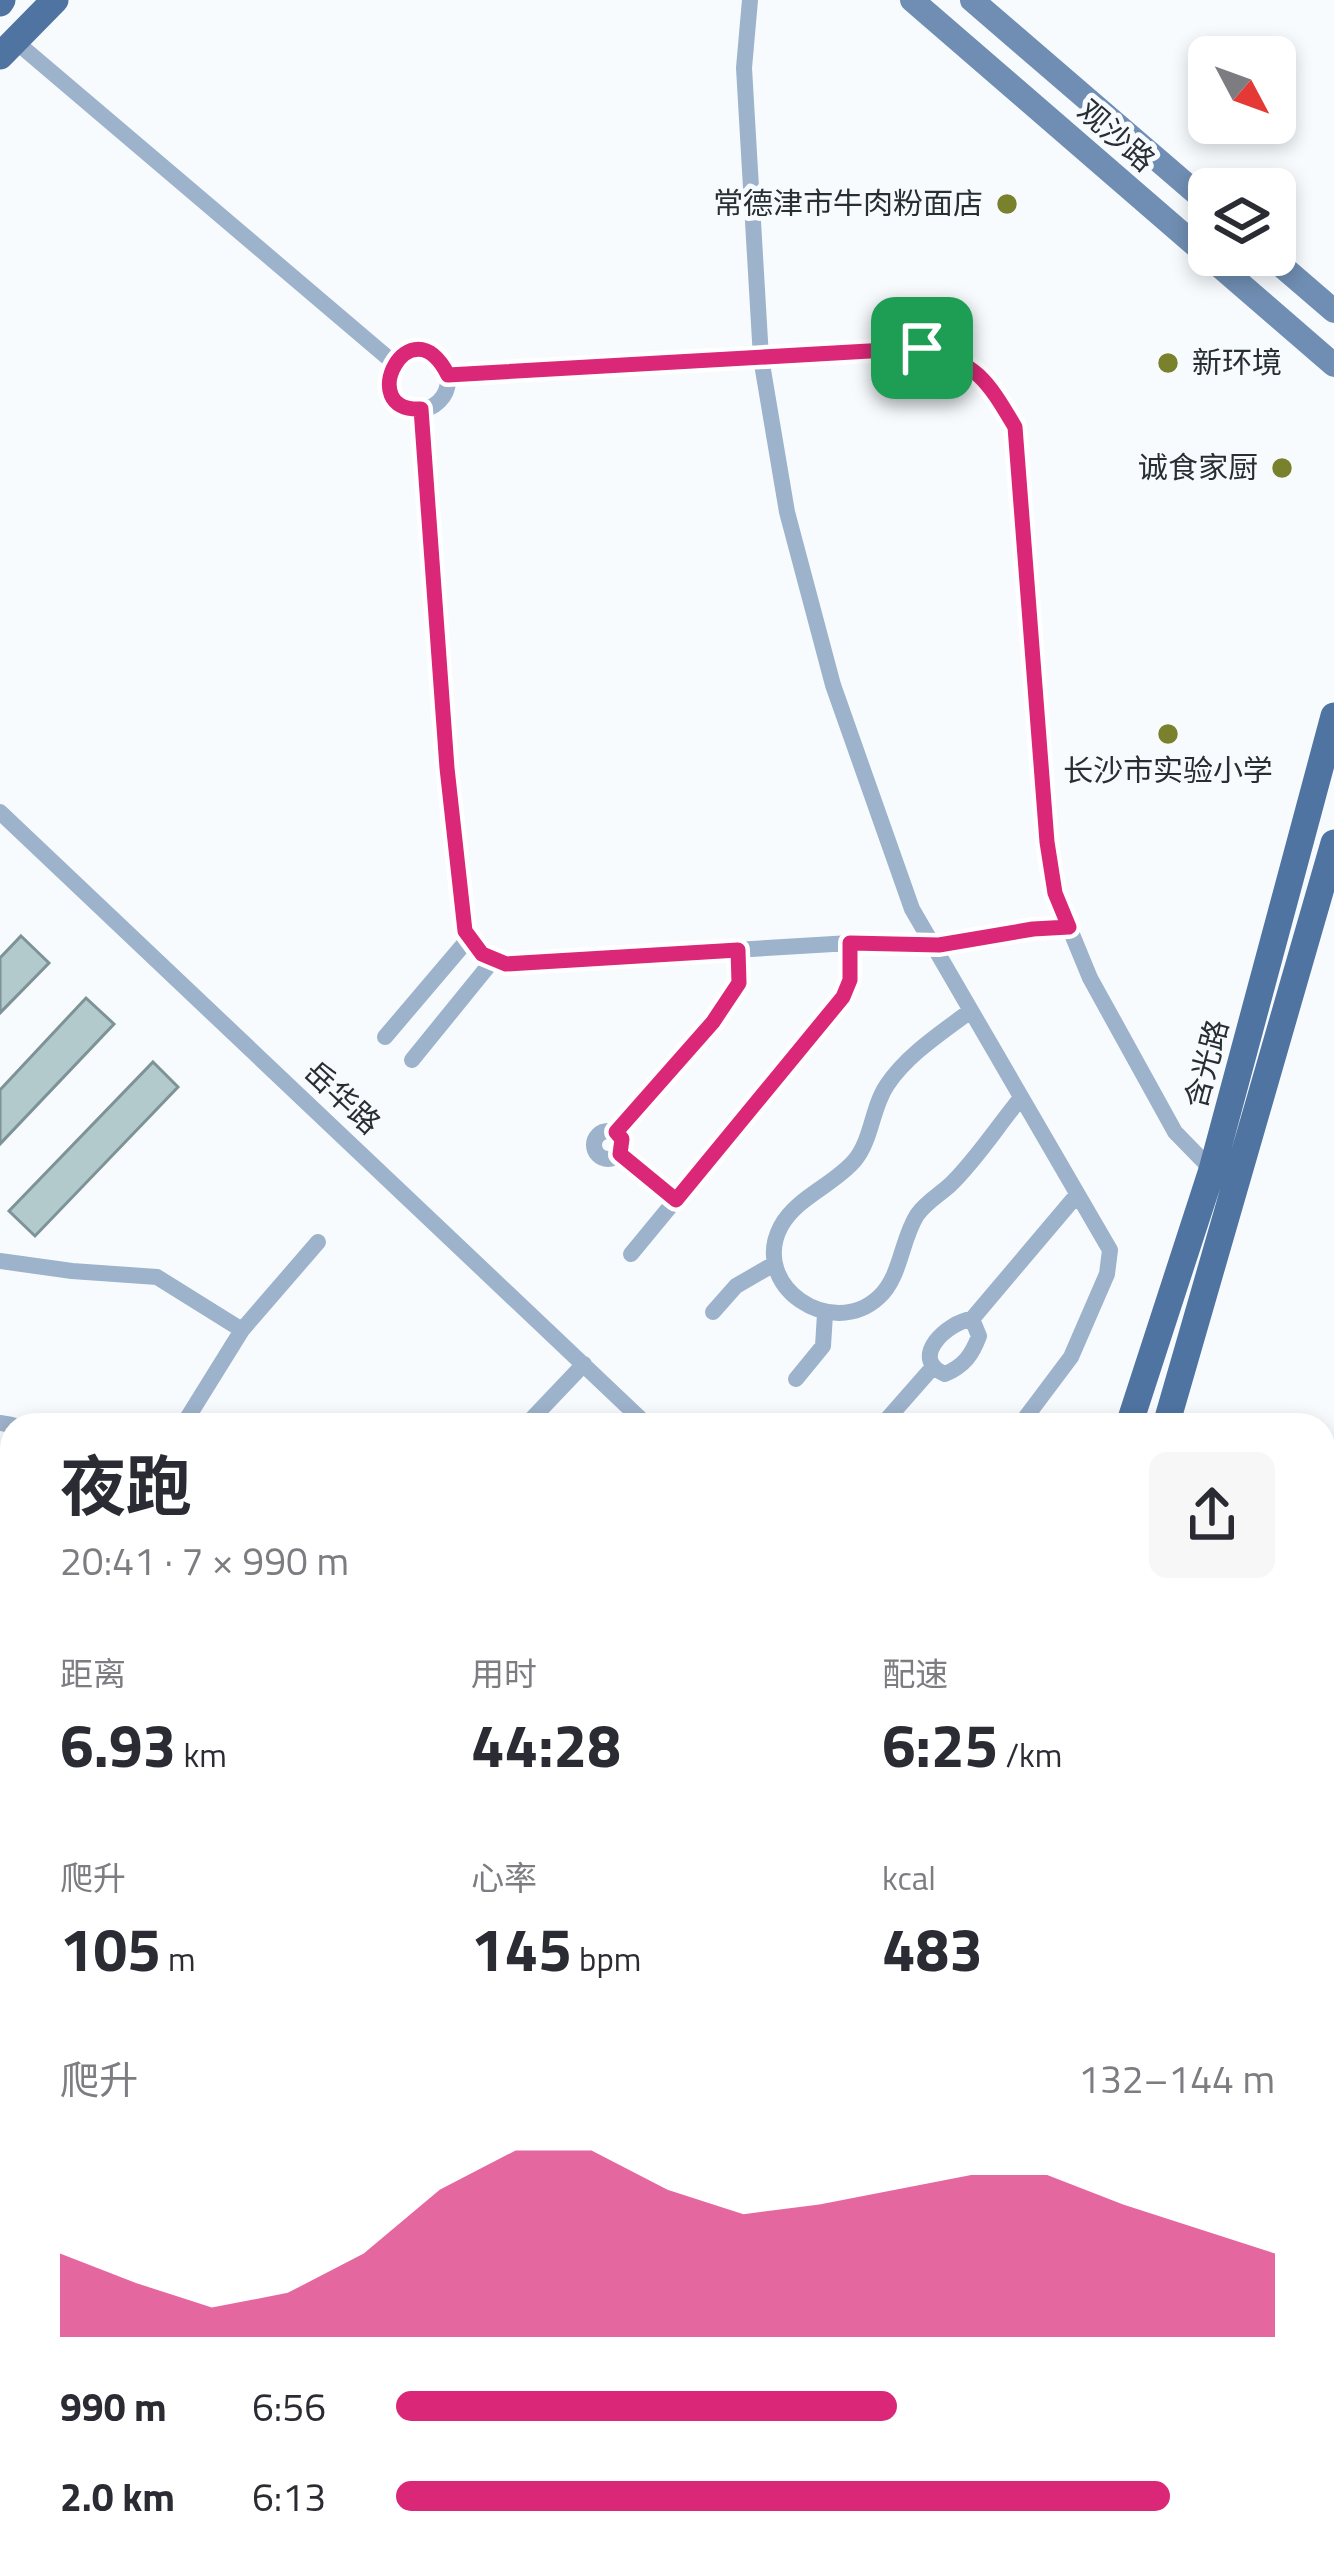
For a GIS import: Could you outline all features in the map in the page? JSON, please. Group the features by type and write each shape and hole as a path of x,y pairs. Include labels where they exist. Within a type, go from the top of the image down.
{"main road":[{"path":"8,48 55,0"},
{"name":"观沙路","path":"912,0 1334,365"},
{"name":"观沙路","path":"972,0 1188,186"},
{"path":"1293,276 1334,311"},
{"name":"含光路","path":"1133,1413 1212,1170 1334,716"},
{"name":"含光路","path":"1169,1413 1334,843"}],"street":[{"path":"750,0 744,68 761,358 787,512 832,685 912,909 1109,1250 1107,1274 1072,1357 1029,1413"},
{"path":"8,48 394,363"},
{"path":"448,375 922,348 965,361 996,394 1015,427 1047,842 1055,893 1090,977 1174,1132 1212,1170"},
{"path":"423,350 440,358 448,375 445,394 432,407 421,409 396,401 388,385 394,363 404,353 423,350"},
{"path":"421,409 447,768 465,931 482,954 506,964 850,943 931,945 1069,927"},
{"name":"岳华路","path":"0,812 634,1413"},
{"path":"385,1037 470,937"},
{"path":"631,1253 843,997 850,980 850,943"},
{"path":"676,1200 620,1154 607,1160 595,1151 596,1136 616,1132 713,1022 739,983 738,950"},
{"path":"412,1060 494,959"},
{"path":"969,1012 928,1043 887,1085 860,1154 844,1172 796,1206 781,1226 772,1253 774,1264 795,1298 825,1314 856,1314 879,1297 891,1282 905,1236 921,1209 951,1184 1020,1100"},
{"path":"893,1413 933,1367 931,1347 943,1330 956,1321 972,1319 1076,1196"},
{"path":"190,1413 242,1330 318,1242"},
{"path":"0,1261 157,1277 242,1330"},
{"path":"713,1312 736,1286 774,1264"},
{"path":"796,1379 823,1346 825,1314"},
{"path":"933,1367 945,1374 961,1368 979,1336 972,1319"},
{"path":"537,1413 584,1364"}],"building":[{"path":"21,936 49,963 0,1013 0,958"},
{"path":"86,998 114,1024 0,1144 0,1090"},
{"path":"153,1062 178,1087 35,1236 9,1211"}],"place":[{"name":"常德津市牛肉粉面店","path":"1007,204"},
{"name":"新环境","path":"1168,363"},
{"name":"诚食家厨","path":"1282,468"},
{"name":"长沙市实验小学","path":"1168,734"}],"route":[{"path":"922,348 965,361 996,394 1015,427 1047,842 1055,893 1069,927 939,945 850,943 850,980 843,997 676,1200 620,1154 622,1139 616,1132 713,1022 739,983 738,950 506,964 482,954 465,931 447,768 421,409 396,401 388,385 391,366 404,353 423,350 440,358 448,375 492,375 922,348"}]}
